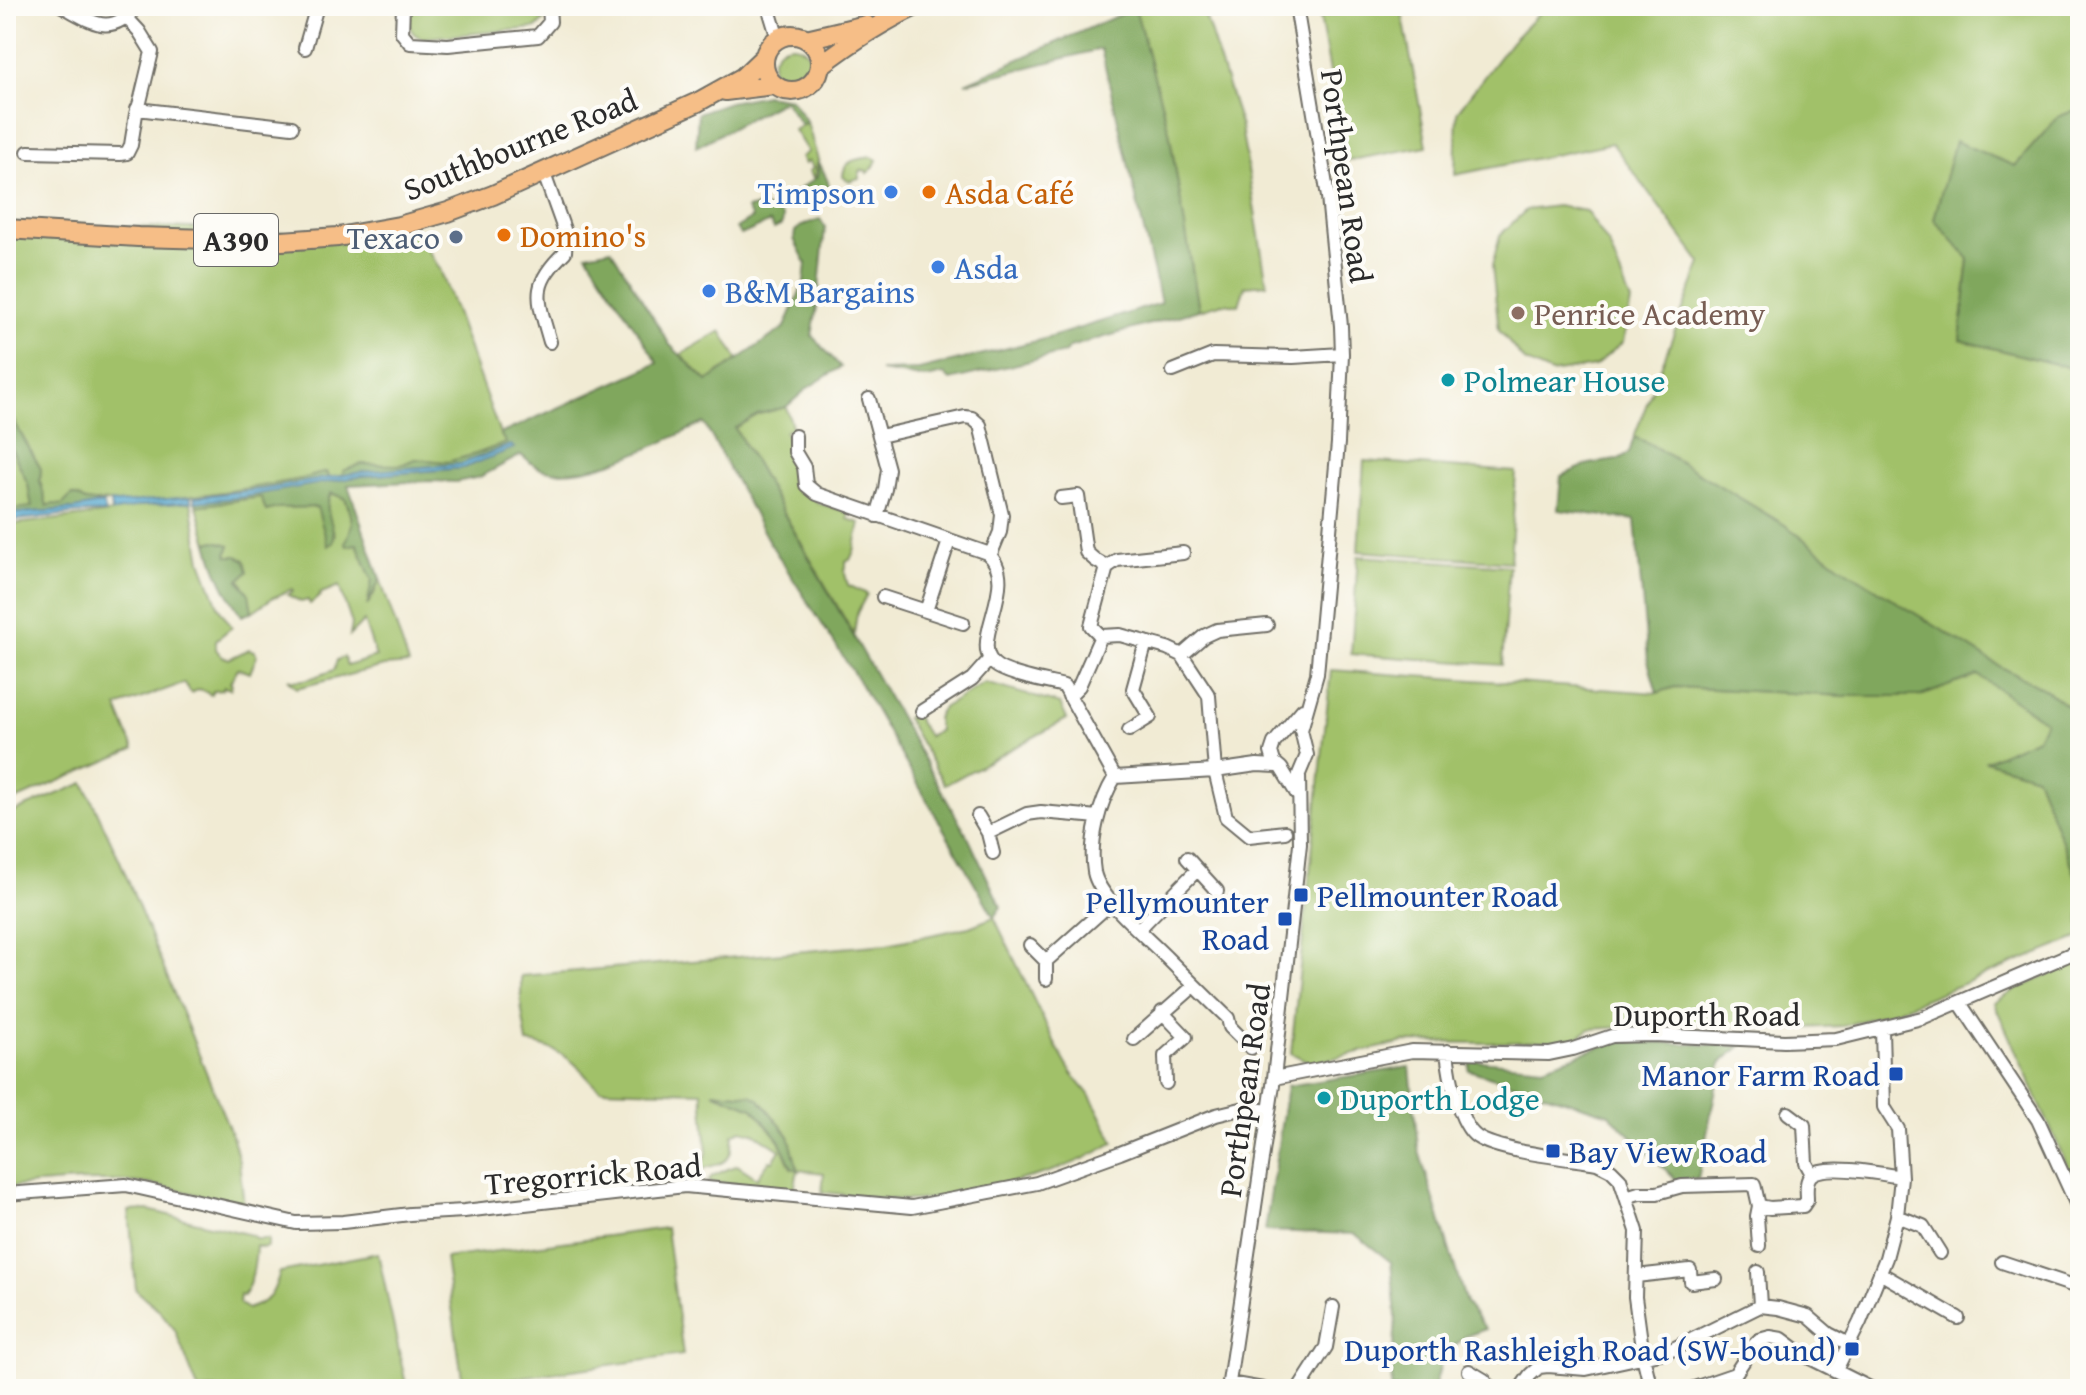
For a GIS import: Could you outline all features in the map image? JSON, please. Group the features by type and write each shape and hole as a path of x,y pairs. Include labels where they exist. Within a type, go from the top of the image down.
{"highway":[{"name":"A390","path":"774,85 792,92 802,90 815,80 821,65 858,37 916,6"},
{"name":"A390","path":"765,56 778,39 793,35 806,39 839,33 890,18"},
{"path":"806,39 818,52 821,65"},
{"path":"765,56 764,66 774,85"},
{"name":"Southbourne Road","path":"6,229 282,241 338,237 399,226 493,195 716,93 743,77 765,56"},
{"name":"Southbourne Road","path":"716,93 774,85"}],"street":[{"path":"62,6 101,25 115,25 127,18 137,6"},
{"path":"305,48 317,6"},
{"path":"403,6 402,33 410,43 448,45 538,36 550,22 549,6"},
{"path":"768,6 778,39"},
{"name":"Porthpean Road","path":"1228,1386 1274,1078 1300,844 1299,774 1307,755 1301,730 1317,674 1338,443 1342,354 1328,197 1296,6"},
{"path":"28,152 127,153 152,52 127,18"},
{"path":"137,109 292,127"},
{"path":"543,171 566,235 565,252 541,281 539,290 538,298 550,342"},
{"path":"1173,371 1213,355 1293,357 1342,354"},
{"path":"869,399 888,469 877,516"},
{"path":"880,436 965,417 972,418 980,425 1002,515 1000,532 990,556"},
{"path":"795,436 795,452 803,463 806,485 812,491 987,553 993,558 999,572 999,587 987,640 989,660 1000,669 1064,686 1115,777"},
{"path":"1061,498 1078,496 1086,552 1107,567"},
{"path":"926,611 949,541"},
{"path":"1183,553 1117,560 1107,567 1091,626 1101,636 1120,635 1182,655 1209,696 1215,771 1226,817 1249,836 1285,832"},
{"path":"883,597 963,623"},
{"path":"1182,655 1204,636 1217,630 1267,625"},
{"path":"1069,696 1079,686 1101,636"},
{"path":"1129,730 1150,717 1133,689 1146,642"},
{"path":"922,711 972,679 989,660"},
{"name":"Porthpean Road","path":"1274,744 1308,703"},
{"path":"1246,766 1287,735 1302,740 1305,745"},
{"path":"1274,744 1272,757 1299,797"},
{"path":"1115,777 1246,766 1293,770 1304,763"},
{"path":"1115,777 1098,817 1094,873 1100,886 1138,930 1228,1018 1230,1027 1251,1048"},
{"path":"988,833 1027,814 1041,812 1098,817"},
{"path":"978,816 988,833 993,853"},
{"path":"1187,858 1217,891"},
{"path":"1138,930 1197,870"},
{"path":"1046,961 1112,902"},
{"path":"1030,945 1046,961 1046,979"},
{"name":"Duporth Road","path":"1274,1078 1412,1051 1549,1054 1612,1036 1784,1041 1836,1039 1922,1018 2080,950"},
{"path":"1134,1039 1194,986"},
{"path":"1960,1003 2038,1120 2080,1212"},
{"path":"1162,1012 1186,1037 1165,1056 1166,1083"},
{"path":"1836,1370 1886,1258 1897,1216 1901,1177 1898,1129 1884,1107 1882,1029"},
{"path":"1447,1051 1449,1072 1465,1123 1475,1136 1501,1147 1597,1163 1620,1179 1637,1231 1635,1297 1651,1389"},
{"name":"Tregorrick Road","path":"6,1194 126,1185 296,1223 464,1211 685,1186 912,1207 1051,1179 1216,1115 1245,1108 1269,1111"},
{"path":"1788,1113 1804,1125 1806,1163 1812,1174"},
{"path":"1759,1206 1803,1206 1807,1200 1807,1181 1812,1174 1823,1171 1856,1170 1901,1177"},
{"path":"1626,1197 1682,1186 1754,1184 1759,1206 1759,1246"},
{"path":"1897,1216 1923,1226 1940,1253"},
{"path":"2002,1262 2080,1288"},
{"path":"1636,1276 1690,1270 1691,1282 1716,1279"},
{"path":"1758,1272 1760,1306"},
{"path":"1880,1273 1958,1318"},
{"path":"1520,1389 1539,1367 1586,1369 1669,1351 1760,1306 1808,1316 1829,1334 1849,1344"},
{"path":"1299,1389 1326,1347 1333,1307"},
{"path":"1691,1389 1730,1378 1754,1345 1770,1337 1782,1339 1802,1354 1836,1370 1848,1383 1872,1389"},
{"path":"1469,1371 1484,1380 1491,1389"},
{"path":"1228,1386 1263,1389"}],"green space":[{"path":"413,6 546,6 545,19 536,28 423,38 414,34 410,27 409,9"},
{"path":"1202,6 1241,127 1267,284 1245,286 1239,305 1223,303 1199,310 1169,131 1135,8"},
{"path":"1381,6 1401,6 1427,146 1346,161 1320,17"},
{"path":"1546,6 2080,6 2080,108 2058,117 2015,166 1969,258 1960,340 2080,370 2080,716 2046,690 1999,666 1838,565 1785,525 1634,437 1701,263 1612,143 1455,175 1457,112 1511,42"},
{"path":"1135,8 1169,131 1199,310 1070,347 1064,353 950,380 944,374 927,378 880,371 919,370 1048,338 1161,303 1101,49 965,83"},
{"path":"792,45 806,51 812,65 806,79 792,85 778,79 772,65 778,51"},
{"path":"766,95 791,99 807,122 801,125 784,100 696,147 698,113 729,102"},
{"path":"2080,108 2080,370 1960,340 1969,259 1934,219 1955,141 2015,166 2058,117"},
{"path":"807,122 818,160 814,179 809,171 813,168 809,161 805,164 801,157 808,152 794,130"},
{"path":"872,157 877,160 867,173 866,170 859,171 859,178 849,181 843,177 848,164"},
{"path":"819,162 829,184 828,198 814,204 801,204 794,198 794,193 817,177"},
{"path":"1557,206 1586,211 1609,245 1631,302 1623,342 1595,366 1551,373 1524,361 1499,330 1492,266 1500,235 1526,210"},
{"path":"755,207 777,212 783,217 782,225 774,229 770,222 741,235 736,228 752,218 747,209"},
{"path":"820,219 825,227 812,336 841,367 809,387 786,407 759,414 735,428 969,839 1001,907 994,917 858,680 768,540 704,423 624,458 581,470 560,472 542,469 521,455 480,477 456,482 348,485 380,579 367,606 372,580 357,544 347,546 345,543 352,520 345,498 331,493 328,500 334,536 333,543 328,546 317,507 266,511 261,497 197,506 195,502 362,476 464,468 513,448 510,445 461,464 343,476 343,471 361,464 401,465 415,459 447,462 476,454 506,443 500,434 658,363 587,254 611,249 670,345 707,381 785,327 804,282 806,263 794,239 795,231"},
{"path":"6,224 238,229 338,237 415,230 440,269 500,434 506,443 447,462 415,459 401,465 343,471 343,476 329,478 326,472 253,488 163,500 92,503 72,496 62,505 47,506 40,481 41,469 13,420 6,420"},
{"path":"721,331 738,360 707,381 680,355"},
{"path":"786,407 794,432 789,429 785,432 817,503 849,512 848,519 860,523 854,551 850,560 846,561 844,570 848,585 867,594 857,613 854,635 735,428 759,414"},
{"path":"6,420 13,420 41,469 40,481 47,506 62,505 72,495 85,501 104,503 75,509 6,514 6,510 32,507 28,484 6,437"},
{"path":"6,437 28,484 32,508 6,510"},
{"path":"1634,437 1785,525 1838,565 1999,666 2046,690 2080,716 2080,886 2036,776 1986,761 2037,738 2045,721 1978,675 1921,696 1845,696 1675,687 1657,693 1648,661 1635,520 1558,510 1561,476 1589,464 1617,460 1629,453"},
{"path":"1364,461 1516,472 1510,562 1358,551"},
{"path":"326,472 329,478 194,497 302,479"},
{"path":"331,493 345,499 350,511 352,526 346,543 347,546 357,543 372,580 368,603 380,579 409,664 384,666 297,688 288,679 305,680 334,670 337,660 344,657 347,666 376,657 364,621 350,635 352,624 339,586 319,594 310,604 308,600 301,602 288,595 292,589 252,612 245,589 227,553 230,545 215,541 208,543 197,506 261,497 266,511 318,507 329,545 335,535 327,509"},
{"path":"191,502 201,561 219,608 232,627 216,640 216,649 221,656 229,659 249,649 254,651 257,656 250,673 237,668 230,689 224,687 211,695 200,689 191,693 184,683 117,707 134,749 6,804 6,525"},
{"path":"215,541 230,545 228,556 245,560 248,572 239,580 249,594 252,612 242,616 226,590 208,543"},
{"path":"1358,556 1509,566 1502,665 1351,654"},
{"path":"1331,670 1657,693 1675,687 1845,696 1921,696 1978,675 2045,721 2037,738 1988,761 2036,776 2080,886 2080,937 1892,1012 1843,1026 1782,1029 1701,1023 1590,1029 1574,1040 1405,1042 1311,1063 1291,1053"},
{"path":"985,683 1060,704 1067,719 945,785 906,718 914,714 928,736 939,730 937,718 944,707"},
{"path":"84,783 120,861 233,1138 244,1205 141,1183 107,1181 6,1187 6,815"},
{"path":"994,917 1056,1046 1072,1074 1088,1093 1114,1142 1098,1152 1047,1173 925,1199 822,1192 824,1173 798,1170 794,1190 708,1182 712,1176 737,1165 757,1178 780,1150 754,1133 741,1130 733,1134 728,1158 700,1171 707,1153 702,1092 600,1089 563,1055 527,1043 521,1005 521,976 887,944 969,927","holes":["715,1093 744,1094 760,1100 789,1136 797,1169 791,1168 779,1140 753,1108"]},
{"path":"2080,961 2080,1194 1994,1003 2015,990"},
{"path":"1617,1041 1741,1046 1721,1063 1698,1179 1675,1179 1609,1114 1469,1070 1470,1060 1543,1067"},
{"path":"1410,1067 1418,1148 1466,1303 1486,1329 1466,1336 1443,1356 1434,1389 1391,1389 1396,1317 1391,1262 1355,1234 1265,1231 1287,1086"},
{"path":"713,1092 751,1095 760,1100 789,1136 798,1170 792,1168 779,1140 753,1108"},
{"path":"148,1210 257,1239 268,1239 268,1246 256,1246 251,1278 243,1296 240,1295 239,1303 247,1309 270,1296 280,1272 378,1253 407,1389 198,1389 175,1330 159,1310 136,1290 129,1211"},
{"path":"666,1228 683,1355 463,1385 445,1258"}],"water":[{"path":"511,445 514,448 464,468 362,476 242,497 195,502 194,497 265,489 362,472 461,464"},
{"path":"191,497 191,502 140,506 112,512 111,502"},
{"path":"104,503 105,513 6,521 6,514 75,509"}],"place":[{"name":"Timpson","path":"891,192"},
{"name":"Asda Café","path":"929,192"},
{"name":"Domino's","path":"504,235"},
{"name":"Texaco","path":"456,237"},
{"name":"Asda","path":"938,267"},
{"name":"B&M Bargains","path":"709,291"},
{"name":"Penrice Academy","path":"1518,313"},
{"name":"Polmear House","path":"1448,380"},
{"name":"Pellmounter Road","path":"1301,895"},
{"name":"Pellymounter Road","path":"1285,919"},
{"name":"Manor Farm Road","path":"1896,1074"},
{"name":"Duporth Lodge","path":"1324,1098"},
{"name":"Bay View Road","path":"1553,1151"},
{"name":"Duporth Rashleigh Road (SW-bound)","path":"1852,1349"}]}
